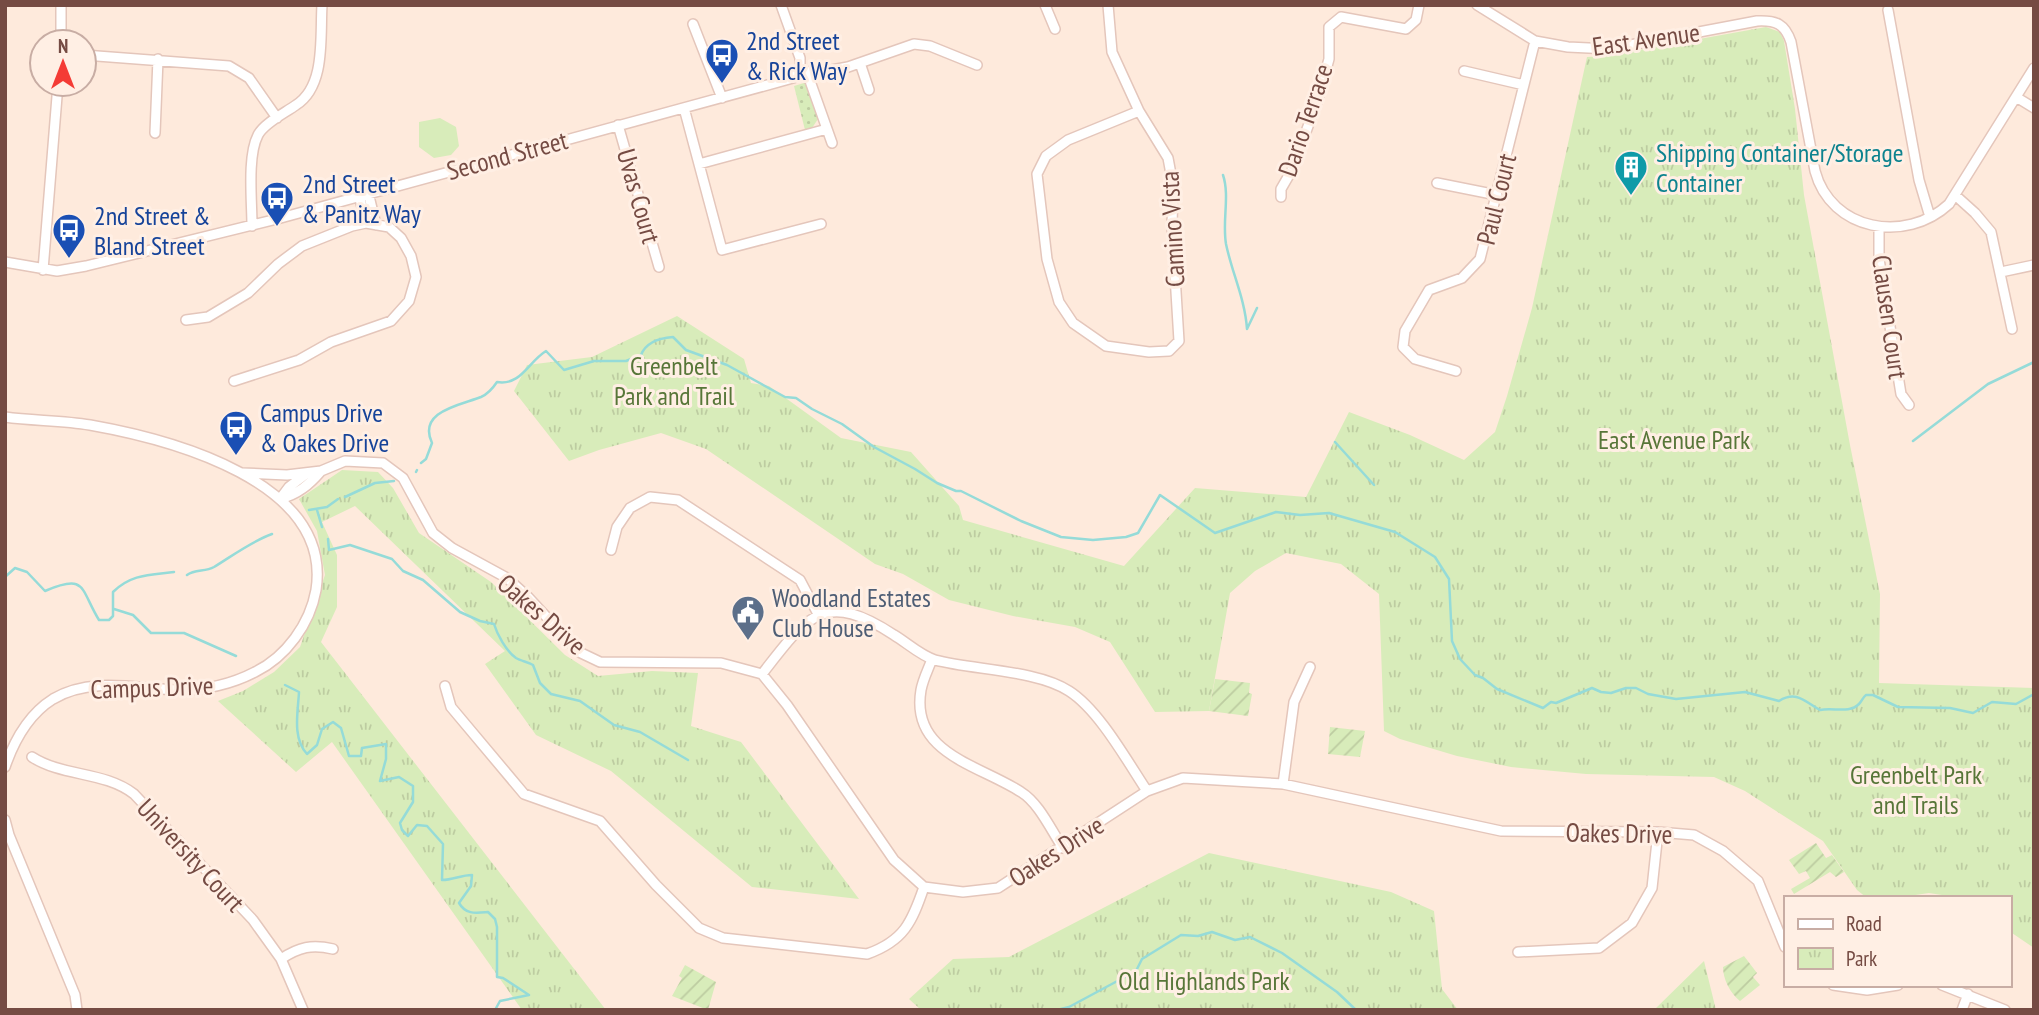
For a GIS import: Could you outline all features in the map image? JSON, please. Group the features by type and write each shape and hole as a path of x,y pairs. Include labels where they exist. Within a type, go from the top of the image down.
{"street":[{"path":"61,5 61,28"},
{"path":"252,226 252,157 258,133 304,100 314,85 319,62 322,5"},
{"path":"781,5 800,58 800,70 810,82 832,143"},
{"path":"1045,5 1055,29"},
{"name":"Camino Vista","path":"1108,5 1112,52 1139,111 1168,158 1173,185 1172,226 1180,341 1169,351 1149,352 1106,346 1073,323 1059,302 1047,259 1037,174 1046,156 1068,140 1139,111"},
{"name":"Dario Terrace","path":"1280,197 1321,88 1329,58 1329,26 1341,17 1406,29 1416,20 1419,5"},
{"name":"East Avenue","path":"1477,5 1535,41 1609,50 1757,22 1774,21 1783,25 1791,42 1815,172 1820,186 1839,211 1857,222 1879,227"},
{"path":"1888,10 1919,180 1930,216"},
{"path":"693,24 722,98"},
{"name":"Paul Court","path":"1455,370 1415,359 1404,347 1405,331 1429,290 1462,278 1480,259 1535,41"},
{"path":"800,70 815,73 860,63 914,44 930,46 977,65"},
{"path":"98,56 229,66 249,78 277,118"},
{"path":"155,133 158,59"},
{"path":"860,63 869,90"},
{"path":"1879,227 1906,226 1941,211 1955,195 2034,68"},
{"name":"Second Street","path":"5,262 43,270 79,268 252,226 722,98 793,78 800,70"},
{"path":"1464,71 1524,85"},
{"path":"2016,97 2034,108"},
{"path":"43,270 57,98"},
{"path":"684,108 722,250 821,224"},
{"name":"Uvas Court","path":"618,125 659,267"},
{"path":"699,164 827,129"},
{"path":"1437,183 1497,195"},
{"path":"363,194 371,224"},
{"path":"1955,195 1991,232 2012,329"},
{"path":"186,320 208,317 248,293 278,264 302,246 352,226 371,224 389,227 401,238 411,256 416,277 409,301 391,321 331,342 299,360 234,381"},
{"name":"Clausen Court","path":"1879,227 1879,259 1894,354 1901,394 1909,405"},
{"path":"2001,272 2034,265"},
{"name":"Campus Drive","path":"5,417 87,424 145,437 242,473 281,499 298,517 309,539 316,563 317,582 313,606 304,624 275,660 257,672 232,683 208,688 180,690 120,685 88,687 54,699 31,717 5,767"},
{"name":"Oakes Drive","path":"242,473 307,473 321,471 345,461 383,463 403,478 433,533 452,548 507,578 579,652 600,662 721,663 762,674"},
{"name":"Oakes Drive","path":"281,499 296,494 321,471"},
{"path":"281,499 289,487 307,473"},
{"path":"611,550 617,527 630,508 650,497 678,500 800,580 818,614"},
{"path":"445,686 451,707 524,794 600,821 656,885 699,928 723,938 867,954 887,947 902,933 914,915 924,887 894,860 762,674 795,632 818,614 848,612 873,621 932,659 1037,679 1068,690 1090,708 1147,791"},
{"path":"932,659 923,679 920,706 922,721 933,742 967,764 1024,793 1037,807 1063,848"},
{"path":"1283,784 1294,702 1310,667"},
{"name":"University Court","path":"32,757 44,765 107,779 134,794 253,920 281,958 303,1010"},
{"name":"Oakes Drive","path":"924,887 964,892 998,888 1147,791 1183,778 1283,784 1501,831 1658,832 1694,835 1723,851 1758,881 1784,945"},
{"path":"5,820 75,995 77,1010"},
{"path":"1518,952 1599,948 1632,923 1652,888 1658,832"},
{"path":"281,958 299,948 320,946 333,949"},
{"path":"1847,987 1867,990 1886,987"},
{"path":"1948,987 2005,1010"},
{"path":"1962,1010 1968,994"}],"green space":[{"path":"1766,27 1780,32 1784,41 1795,109 1804,195 1880,594 1879,683 2034,688 2034,948 2011,932 2011,896 1948,896 1929,893 1864,896 1857,890 1823,841 1745,791 1714,777 1586,774 1511,767 1457,756 1400,739 1384,731 1379,594 1341,564 1286,553 1255,571 1230,593 1209,711 1155,712 1110,642 1075,627 1013,616 949,600 903,574 875,564 706,449 661,433 569,461 514,391 527,365 592,357 677,316 744,359 751,383 769,386 841,438 911,452 959,506 963,520 1124,566 1195,488 1306,497 1349,412 1410,435 1464,460 1495,432 1532,308 1587,57"},
{"path":"804,83 818,119 812,128 805,130 794,86"},
{"path":"440,118 456,127 459,146 451,155 434,158 419,147 419,122"},
{"path":"342,470 378,472 393,488 419,533 491,582 565,655 598,676 652,671 698,673 691,726 741,742 859,899 752,887 611,771 536,735 485,664 505,651 355,506 322,522 337,555 337,607 321,642 606,1010 522,1010 332,742 296,772 218,701 243,691 274,672 300,647 325,575 317,531 299,499"},
{"path":"1215,679 1250,683 1249,693 1252,694 1248,716 1209,711"},
{"path":"1330,727 1365,731 1360,757 1328,754"},
{"path":"1816,843 1826,858 1832,855 1844,872 1836,877 1830,872 1794,894 1791,889 1810,878 1806,871 1799,874 1789,860"},
{"name":"Old Highlands Park","path":"1209,853 1391,892 1434,911 1442,989 1458,1010 921,1010 909,999 953,959 1009,957"},
{"path":"1744,956 1757,973 1753,977 1760,985 1740,1001 1728,986 1723,967"},
{"path":"1704,961 1716,1010 1654,1010 1655,1009"},
{"path":"685,965 716,982 708,1010 672,996 682,978 679,976"}],"waterway":[{"path":"1223,175 1226,191 1226,244 1244,307 1247,329 1257,308"},
{"path":"421,463 426,459 432,443 429,432 436,416 484,396 497,382 518,377 546,351 564,370 594,361 626,361 641,355 646,347 654,342 673,337 686,350 727,365 785,397 796,398 937,483 961,491 1021,521 1061,537 1093,540 1126,537 1138,533 1160,495 1215,533 1276,512 1300,515 1329,513 1395,532 1435,557 1449,579 1452,641 1460,659 1475,675 1497,689 1543,708 1551,702 1556,703 1592,688 1611,693 1636,688 1648,694 1676,699 1745,692 1779,701 1796,697 1820,710 1851,709 1866,695 1873,695 1898,707 1950,708 1973,713 1992,702 2016,704 2034,694"},
{"path":"1913,441 1988,384 2034,362"},
{"path":"1335,442 1374,485"},
{"path":"345,497 375,483 394,481"},
{"path":"309,510 327,507 338,499"},
{"path":"317,510 322,527"},
{"path":"187,575 214,567 272,534"},
{"path":"328,539 329,550 350,545 392,559 403,571 423,580 460,612 494,624 509,651 516,658 533,665 540,683 551,694 580,701 614,725 640,732 688,760"},
{"path":"5,577 15,568 27,572 45,591 76,584 85,592 99,620 109,620 113,616 113,592 120,586 141,576 174,572"},
{"path":"114,609 133,615 151,633 184,633 236,656"},
{"path":"285,685 299,692 298,733 302,748 307,754 317,745 322,729 333,722 341,728 349,756 361,756 362,748 386,744 386,759 380,781 399,777 413,786 413,802 400,823 402,830 408,836 417,825 427,826 443,844 442,880 472,875 471,886 459,903 468,911 488,912 495,919 497,977 529,995 500,1001 495,1010"},
{"path":"1057,1010 1069,1007 1136,971 1142,959 1181,935 1198,936 1212,932 1235,940 1250,937 1282,953 1337,992 1356,1010"}],"place":[{"name":"2nd Street & Rick Way","path":"722,85"},
{"name":"Shipping Container/Storage Container","path":"1631,197"},
{"name":"2nd Street & Panitz Way","path":"277,228"},
{"name":"2nd Street & Bland Street","path":"69,260"},
{"name":"Campus Drive & Oakes Drive","path":"236,457"},
{"name":"Woodland Estates Club House","path":"748,642"}],"park label":[{"name":"Greenbelt Park and Trail","path":"674,380"},
{"name":"East Avenue Park","path":"1674,439"},
{"name":"Greenbelt Park and Trails","path":"1916,789"}]}
